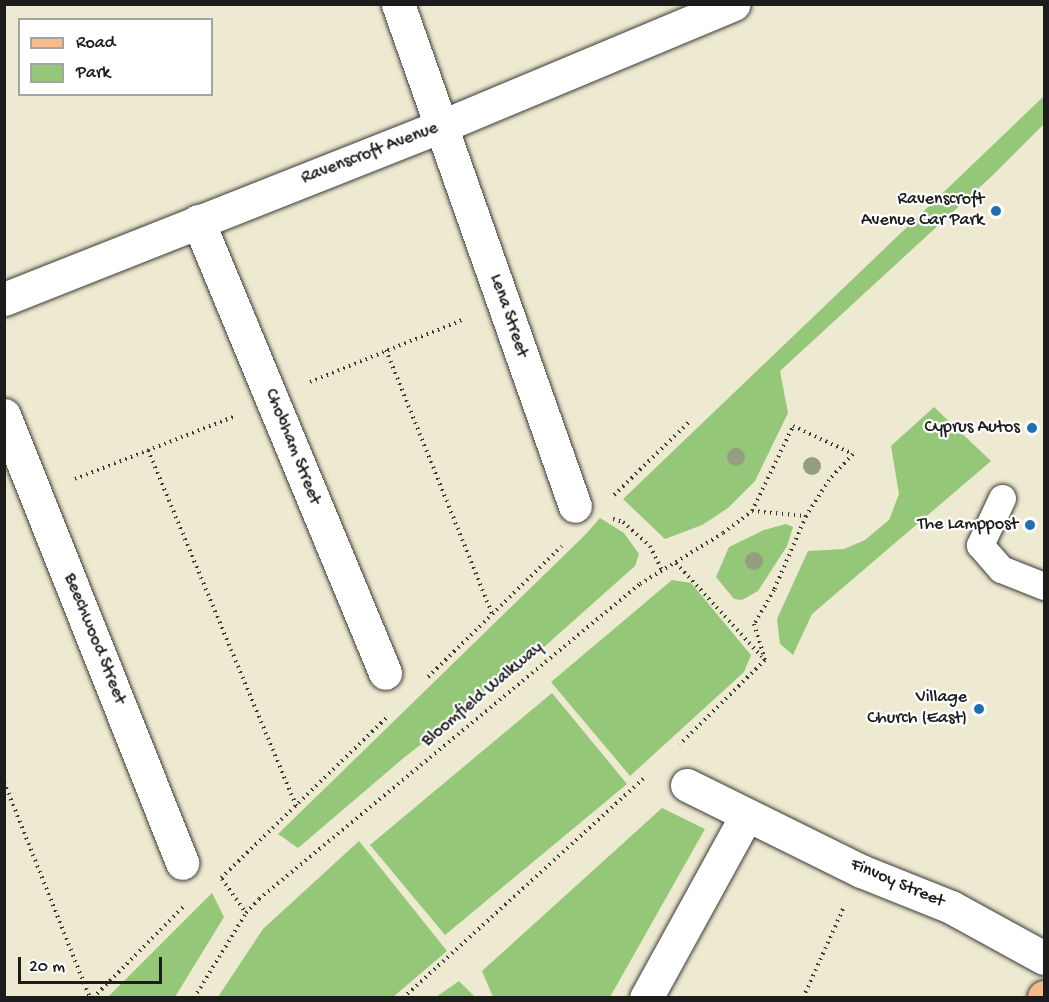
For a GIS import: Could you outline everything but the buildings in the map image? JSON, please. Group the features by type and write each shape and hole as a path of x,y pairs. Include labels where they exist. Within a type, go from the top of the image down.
{"street":[{"name":"Lena Street","path":"398,4 575,506"},
{"name":"Ravenscroft Avenue","path":"4,299 441,126 677,15 734,4"},
{"name":"Chobham Street","path":"198,221 385,673"},
{"name":"Beechwood Street","path":"4,416 182,863"},
{"name":"Finvoy Street","path":"687,785 861,871 951,907 1044,958"},
{"path":"646,998 746,816"}],"lane":[{"path":"1002,498 980,545 1002,569 1044,586"}],"path":[{"path":"36,494 148,450 503,302"},
{"path":"386,350 492,615"},
{"name":"Bloomfield Walkway","path":"194,998 246,913 260,899 622,598 752,511 793,426 853,454 829,480 806,516"},
{"path":"148,450 296,806"},
{"path":"575,506 623,522 650,546 662,571"},
{"path":"752,511 806,516 774,590 754,624 765,660"},
{"path":"676,563 765,660"},
{"path":"671,752 765,660"},
{"path":"403,998 654,768"},
{"path":"4,782 90,998"},
{"path":"803,998 861,871"}],"green space":[{"path":"1044,96 1044,124 993,175 780,371 788,413 755,481 728,508 702,525 665,539 623,499"},
{"path":"934,407 991,461 812,614 793,655 780,644 777,619 808,551 844,549 865,540 889,520 899,494 891,446"},
{"path":"600,518 624,533 639,554 635,566 535,655 406,756 298,848 278,834 585,535"},
{"path":"786,524 793,527 787,546 758,591 742,600 734,599 716,577 729,547 764,530"},
{"path":"672,580 691,583 751,655 744,672 630,776 551,682"},
{"path":"552,693 627,784 445,935 370,845"},
{"path":"662,808 705,829 610,997 493,997 482,971"},
{"path":"359,841 447,951 393,997 218,997 263,929"},
{"path":"212,893 224,917 175,997 108,997"},
{"path":"459,981 475,997 436,997"}],"place":[{"name":"Ravenscroft Avenue Car Park","path":"996,211"},
{"name":"Cyprus Autos","path":"1032,428"},
{"name":"The Lamppost","path":"1030,525"},
{"name":"Village Church (East)","path":"979,709"}]}
